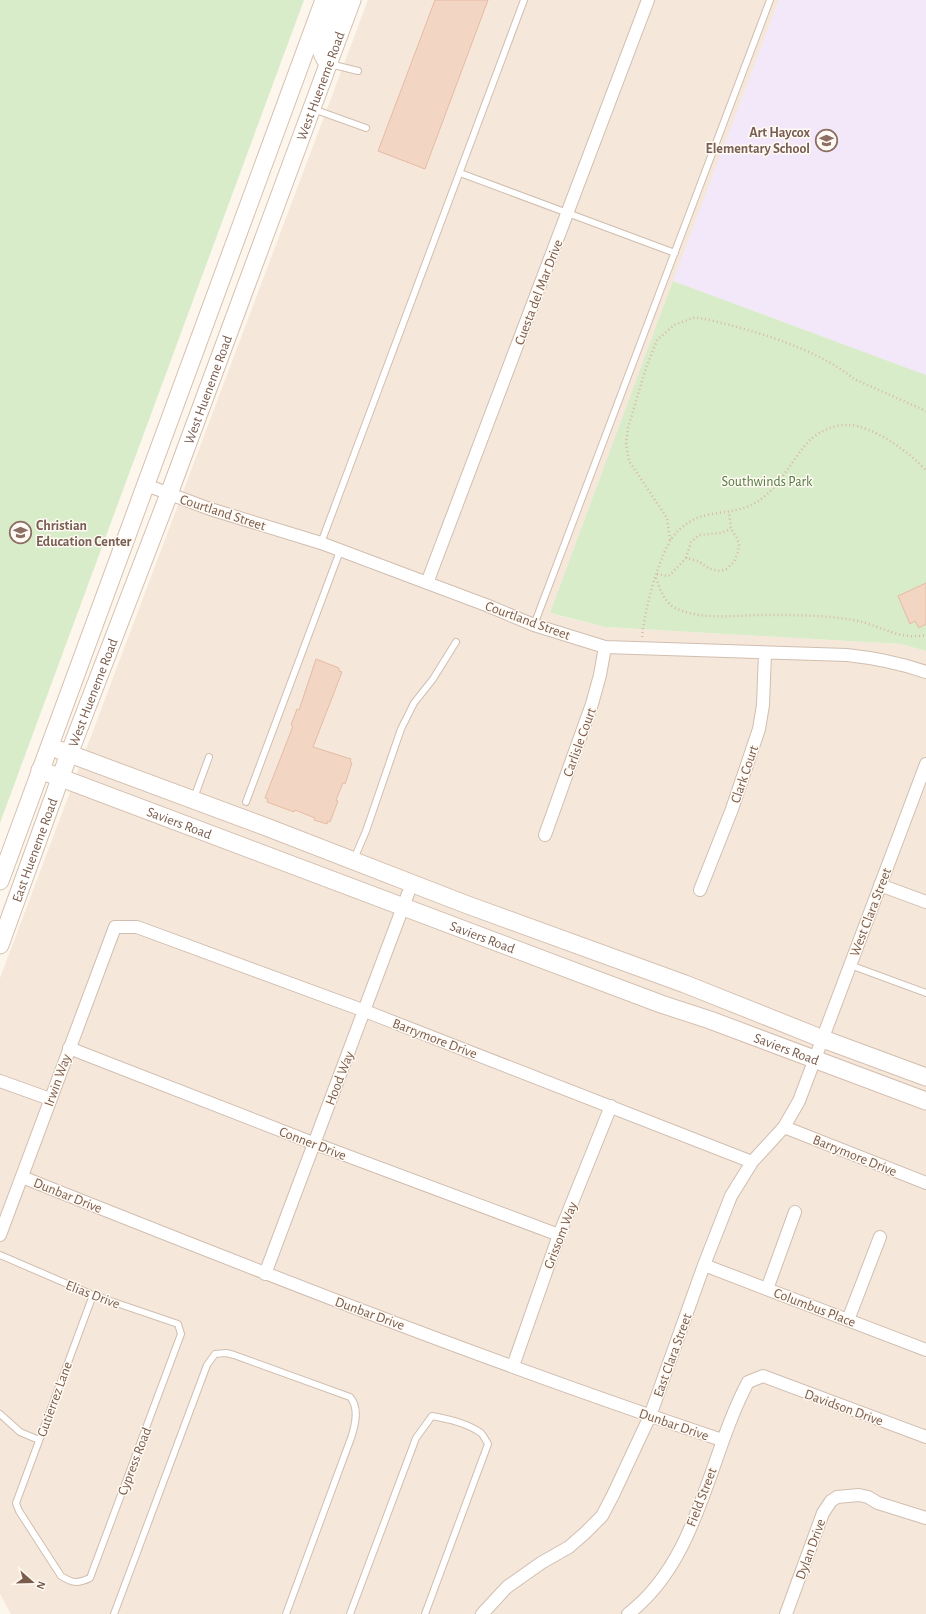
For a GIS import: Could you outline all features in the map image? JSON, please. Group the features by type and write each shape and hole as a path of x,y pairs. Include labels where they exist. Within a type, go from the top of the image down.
{"main road":[{"name":"West Hueneme Road","path":"40,770 324,0"},
{"path":"328,64 321,49 322,40 336,0"},
{"name":"West Hueneme Road","path":"61,778 169,494 352,0"},
{"name":"Saviers Road","path":"50,746 412,883 685,984 823,1039 926,1077"},
{"name":"Saviers Road","path":"40,770 661,1004 710,1020 815,1059 926,1102"},
{"name":"East Hueneme Road","path":"0,881 40,770"},
{"name":"East Hueneme Road","path":"0,945 61,778"}],"street":[{"name":"Cuesta del Mar Drive","path":"427,583 648,0"},
{"name":"Courtland Street","path":"146,485 210,509 321,543 534,625 605,647 847,656 877,659 903,664 926,672"},
{"name":"Carlisle Court","path":"545,835 592,704 600,675 605,647"},
{"name":"Clark Court","path":"700,890 732,809 759,729 763,705 765,653"},
{"name":"West Clara Street","path":"815,1059 926,764"},
{"name":"Hood Way","path":"265,1274 412,883"},
{"path":"880,885 926,902"},
{"name":"Barrymore Drive","path":"115,927 136,927 365,1011 752,1162"},
{"name":"Irwin Way","path":"0,1235 68,1048 115,927"},
{"name":"Conner Drive","path":"68,1048 313,1143 559,1235"},
{"name":"East Clara Street","path":"482,1614 507,1587 541,1563 569,1547 586,1533 602,1516 650,1416 704,1265 731,1196 752,1162 784,1127 798,1101 815,1059"},
{"path":"0,1081 50,1099"},
{"name":"Grissom Way","path":"513,1366 559,1235 611,1106"},
{"name":"Barrymore Drive","path":"784,1127 926,1183"},
{"name":"Dunbar Drive","path":"22,1177 265,1274 650,1416 722,1440"},
{"path":"767,1289 795,1212"},
{"path":"848,1320 880,1237"},
{"name":"Columbus Place","path":"704,1265 926,1350"},
{"name":"Davidson Drive","path":"763,1376 926,1438"},
{"name":"Field Street","path":"628,1614 653,1590 671,1567 701,1501 736,1405 748,1382 763,1376"},
{"name":"Dylan Drive","path":"786,1614 823,1513 831,1501 846,1495 859,1495 868,1497 878,1503 926,1518"}],"lane":[{"path":"321,543 524,0"},
{"path":"534,625 770,0"},
{"path":"328,64 358,71"},
{"path":"312,109 366,128"},
{"path":"460,173 675,253"},
{"path":"246,802 340,551"},
{"path":"354,861 366,831 401,729 414,704 456,642"},
{"path":"193,800 209,757"},
{"path":"850,965 926,993"},
{"name":"Elias Drive","path":"0,1255 93,1295 178,1324 181,1334"},
{"name":"Gutierrez Lane","path":"16,1503 93,1295"},
{"name":"Cypress Road","path":"16,1503 19,1511 60,1576 69,1581 80,1582 90,1578 181,1334"},
{"path":"114,1614 207,1365 215,1354 226,1353 350,1397 354,1405 356,1421 351,1438 286,1614"},
{"path":"0,1414 20,1432 39,1440"},
{"path":"350,1614 416,1438 432,1416 446,1419 482,1434 488,1444 425,1614"}],"path":[{"path":"670,540 667,518 629,461 626,443 628,428 645,371 657,340 674,325 693,318 700,318 747,330 818,355 854,379 926,411"},
{"path":"640,648 644,622 657,574 670,540 688,522 698,518 745,508 755,504 766,495 809,441 821,430 849,424 861,426 890,441 910,455 926,471"},
{"path":"686,558 698,561 714,570 720,571 726,569 734,562 738,552 737,538 731,529 729,512"},
{"path":"657,574 667,576 670,575 686,558 691,542 699,535 721,534 731,529"},
{"path":"656,578 662,594 667,602 674,607 702,615 720,617 764,615 834,617 860,621 901,635 917,637 926,635"}],"shaded area":[{"path":"368,0 779,0 550,613 605,627 901,644 926,651 926,1614 11,1614 0,1594 0,978"},
{"name":"Art Haycox Elementary School","path":"779,0 926,0 926,375 673,281"}],"green space":[{"path":"0,0 304,0 0,823"},
{"name":"Southwinds Park","path":"673,281 926,375 926,651 901,644 605,627 550,613"}],"building":[{"path":"435,0 488,0 425,169 378,151"},
{"path":"926,583 926,624 919,628 915,621 910,624 898,596"},
{"path":"316,659 339,668 339,671 342,672 313,747 351,759 350,762 352,763 345,784 343,783 336,800 338,801 330,822 328,821 327,824 314,820 315,818 295,810 294,812 267,802 268,799 265,798 293,726 291,725 297,709 299,710"}],"place":[{"name":"Art Haycox Elementary School","path":"826,140"},
{"name":"Christian Education Center","path":"20,533"}]}
